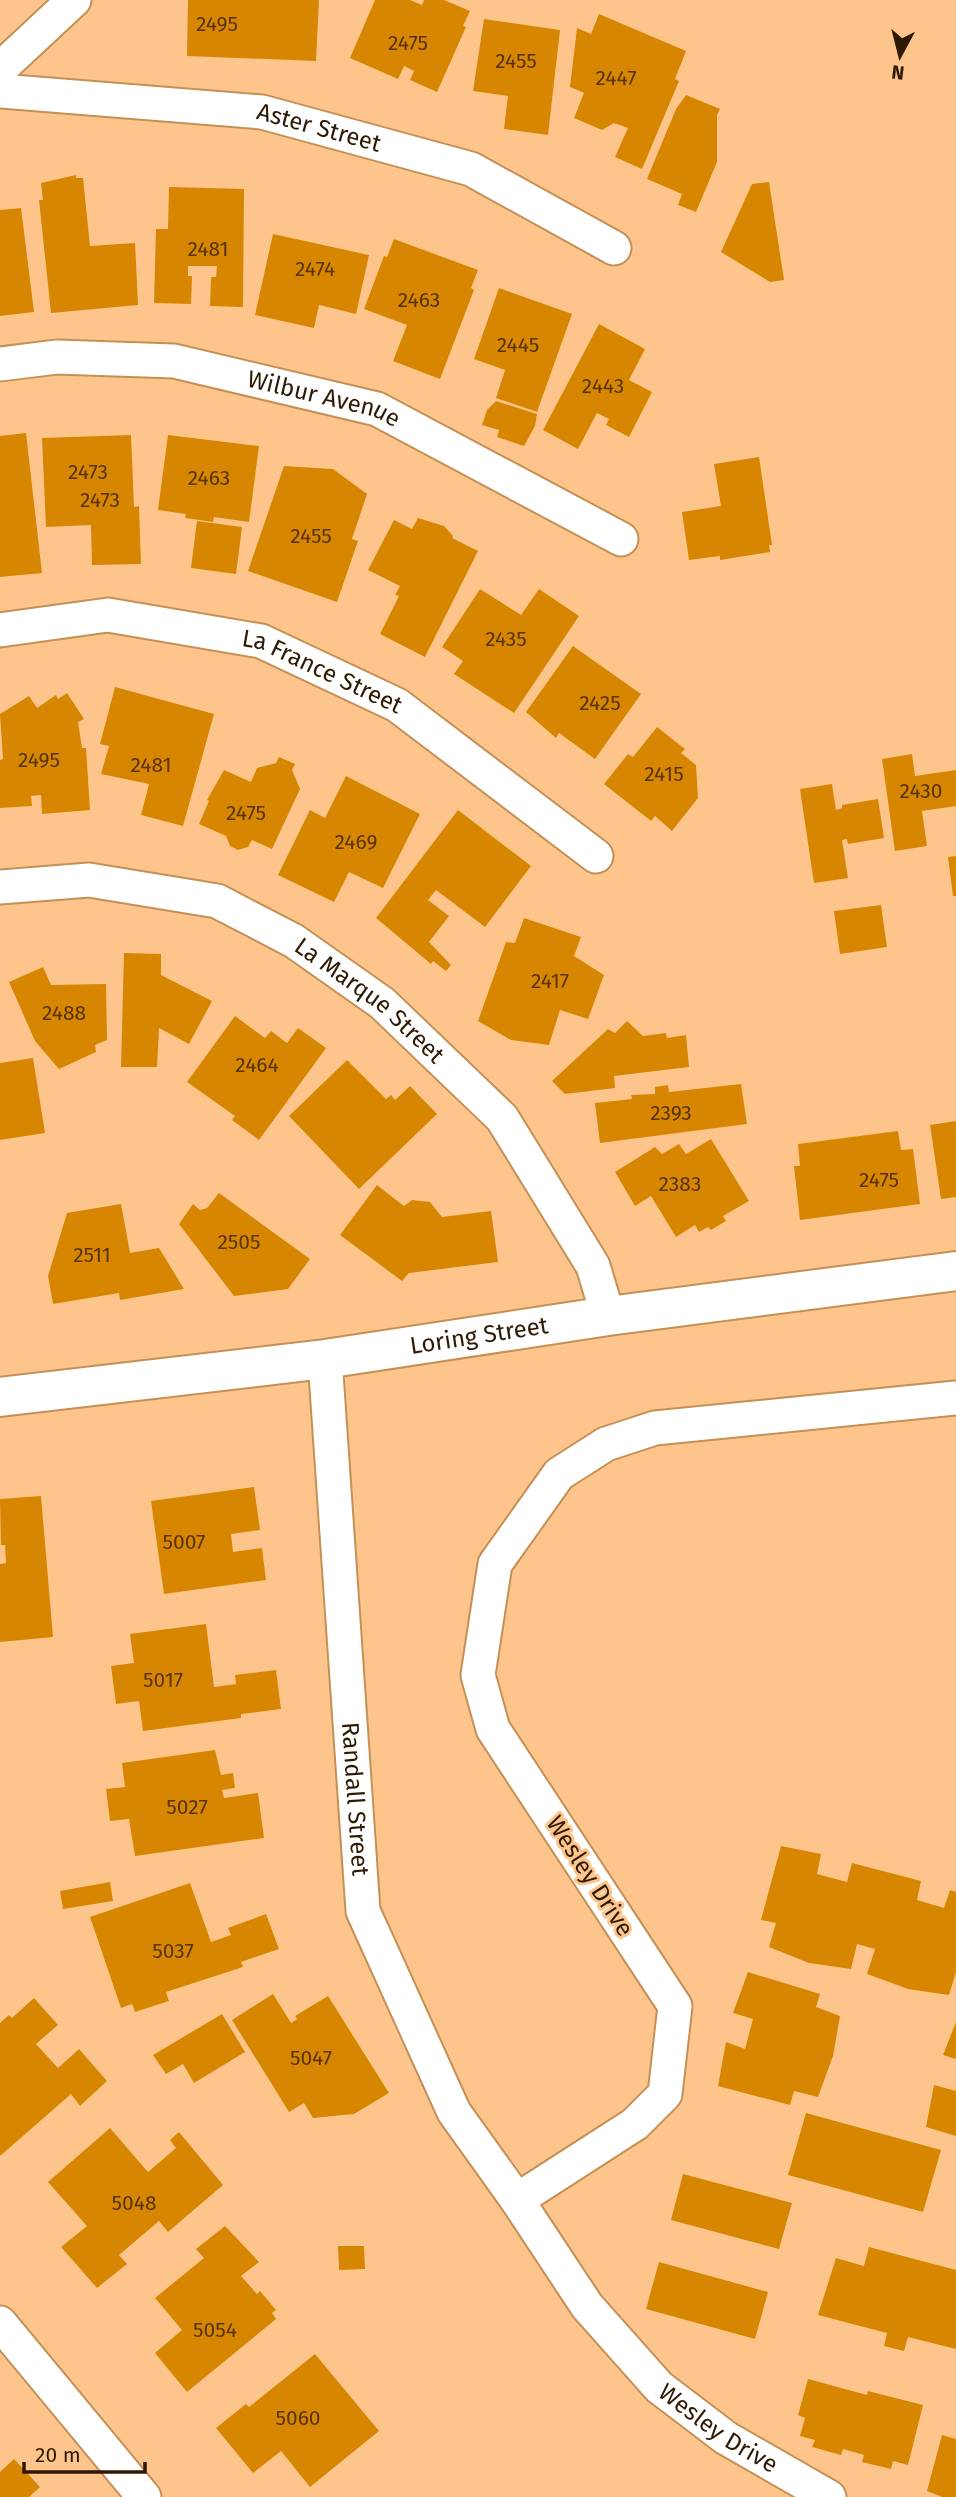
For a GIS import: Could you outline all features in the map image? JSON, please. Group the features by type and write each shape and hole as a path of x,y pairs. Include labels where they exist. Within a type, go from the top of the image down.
{"street":[{"path":"0,69 74,0"},
{"name":"Aster Street","path":"0,92 262,112 471,169 614,248"},
{"name":"Wilbur Avenue","path":"0,365 57,357 174,360 377,409 621,539"},
{"name":"La France Street","path":"0,630 108,615 261,641 397,705 596,856"},
{"name":"La Marque Street","path":"0,887 89,880 216,901 294,941 327,964 382,1003 502,1118 593,1266 608,1316"},
{"name":"Loring Street","path":"0,1397 325,1359 608,1316 956,1271"},
{"name":"Randall Street","path":"325,1359 363,1910 454,2112 517,2200"},
{"name":"Wesley Drive","path":"829,2497 726,2438 659,2387 587,2306 517,2200 635,2124 665,2094 676,2006 493,1729 478,1675 495,1564 559,1474 606,1444 655,1428 956,1398"},
{"path":"0,2323 144,2497"}],"building":[{"path":"188,0 319,0 316,61 187,56"},
{"path":"375,0 410,0 422,5 424,0 444,0 470,11 463,26 466,27 437,92 410,80 414,71 404,66 398,79 350,58"},
{"path":"599,14 686,51 675,79 679,81 642,169 615,157 628,128 614,123 602,130 574,118 584,93 570,87 577,28 591,34"},
{"path":"484,19 560,30 548,135 504,129 508,96 473,91"},
{"path":"686,95 720,109 717,115 717,162 696,212 678,205 682,194 647,179 676,109"},
{"path":"76,175 76,178 83,178 90,246 135,243 138,305 51,313 39,200 43,200 41,183"},
{"path":"769,182 784,280 770,282 721,252 752,184"},
{"path":"169,187 244,189 243,307 210,306 211,277 216,277 217,266 188,266 188,276 192,276 191,304 154,303 156,229 168,229"},
{"path":"21,208 34,312 0,316 0,210"},
{"path":"273,234 369,255 356,314 319,305 314,328 255,315"},
{"path":"394,239 478,270 471,288 474,290 440,379 393,361 407,325 364,309 384,256 387,257"},
{"path":"499,288 572,314 537,412 496,398 505,370 474,359"},
{"path":"599,324 645,349 629,380 652,392 629,437 606,425 609,419 597,413 578,449 543,430"},
{"path":"496,401 537,414 535,426 524,446 497,437 499,430 482,425 487,410"},
{"path":"26,433 42,573 0,577 0,436"},
{"path":"131,435 134,507 139,506 141,564 92,565 91,525 46,527 42,438"},
{"path":"168,435 259,446 249,522 214,517 213,522 158,510"},
{"path":"759,457 772,545 769,545 770,552 720,560 720,556 689,560 682,512 721,506 714,464"},
{"path":"284,466 333,469 367,494 352,539 358,541 337,602 248,571"},
{"path":"418,518 444,526 452,538 478,551 425,657 380,634 399,596 395,595 400,586 368,570 394,520 412,529"},
{"path":"197,521 242,527 236,574 191,568"},
{"path":"480,589 521,615 539,589 579,616 514,713 454,674 463,661 442,647"},
{"path":"573,646 641,694 595,759 559,733 556,738 526,712"},
{"path":"115,687 214,714 183,826 141,815 149,784 101,774 109,746 100,744"},
{"path":"67,693 84,719 78,722 82,748 86,748 90,810 42,814 41,795 31,796 32,806 0,808 0,760 3,759 0,714 29,696 37,708 56,695 58,699"},
{"path":"657,727 685,749 681,753 696,765 698,798 672,831 655,816 651,821 604,784 628,754 633,757"},
{"path":"912,754 915,776 956,770 956,806 922,811 927,846 895,851 882,759"},
{"path":"279,757 295,764 292,770 300,789 272,849 252,840 248,847 238,850 230,846 226,836 199,824 209,801 207,800 224,770 251,782 257,768 276,763"},
{"path":"346,776 420,814 383,888 349,872 334,902 278,875 310,810 325,818"},
{"path":"832,784 836,810 842,808 842,805 878,799 884,838 848,844 847,839 842,840 848,878 814,883 800,789"},
{"path":"458,810 531,866 485,927 436,890 428,900 449,916 429,942 451,965 446,971 433,961 431,964 376,918"},
{"path":"956,856 956,896 953,896 948,857"},
{"path":"881,905 887,947 840,954 834,911"},
{"path":"524,918 581,937 574,956 604,975 588,1019 560,1010 549,1045 511,1040 478,1021 506,942 515,943"},
{"path":"124,953 161,954 161,975 212,1001 189,1044 159,1028 157,1067 121,1067"},
{"path":"43,967 51,985 106,984 107,1040 95,1045 96,1052 59,1069 35,1041 9,982"},
{"path":"235,1016 265,1038 271,1031 287,1043 298,1028 326,1048 259,1140 232,1120 235,1116 187,1082"},
{"path":"627,1021 643,1036 666,1033 667,1038 686,1035 689,1067 614,1076 615,1088 565,1094 552,1081 608,1029 615,1033"},
{"path":"33,1058 45,1133 0,1140 0,1063"},
{"path":"347,1060 386,1099 391,1095 395,1100 410,1086 437,1114 359,1189 289,1116"},
{"path":"741,1084 747,1124 600,1143 595,1103 632,1099 631,1095 655,1094 655,1087 668,1085 669,1092"},
{"path":"956,1121 956,1197 941,1199 930,1125"},
{"path":"898,1131 901,1150 913,1149 920,1204 800,1220 794,1166 800,1166 798,1144"},
{"path":"711,1139 749,1201 723,1216 726,1221 711,1230 708,1227 699,1232 695,1225 676,1237 651,1196 635,1206 615,1172 655,1147 662,1154 679,1144 686,1154"},
{"path":"377,1185 404,1206 412,1200 430,1202 442,1217 491,1211 498,1262 409,1273 402,1281 340,1235"},
{"path":"219,1193 310,1259 288,1289 234,1296 179,1224 193,1204 200,1210 207,1208"},
{"path":"121,1204 130,1253 159,1248 184,1289 120,1300 119,1293 53,1304 48,1276 67,1213"},
{"path":"254,1487 260,1530 231,1534 233,1552 262,1548 266,1580 164,1594 151,1501"},
{"path":"41,1496 53,1637 0,1642 0,1564 6,1563 5,1545 1,1545 0,1499"},
{"path":"206,1624 214,1687 236,1684 235,1675 276,1670 281,1709 241,1714 241,1718 143,1731 139,1701 116,1704 111,1666 134,1663 130,1634"},
{"path":"215,1750 221,1775 233,1773 235,1788 222,1790 224,1798 258,1793 264,1838 135,1856 129,1819 110,1821 106,1789 125,1787 122,1763"},
{"path":"781,1846 821,1854 817,1874 847,1882 852,1863 921,1881 917,1900 944,1908 950,1890 956,1892 956,1972 949,1995 908,1989 867,1974 875,1949 857,1944 851,1969 809,1963 769,1947 776,1923 761,1920"},
{"path":"110,1882 113,1901 63,1909 60,1891"},
{"path":"190,1883 211,1942 231,1935 228,1928 266,1914 279,1949 241,1962 243,1967 166,1992 169,2001 135,2012 132,2004 121,2008 90,1917"},
{"path":"748,1972 820,1994 816,2007 840,2016 833,2056 818,2097 794,2091 790,2105 718,2086 726,2042 745,2049 753,2019 733,2013"},
{"path":"273,1994 291,2023 297,2019 295,2016 328,1996 389,2093 354,2114 313,2118 304,2103 289,2112 232,2020"},
{"path":"34,1998 58,2025 36,2044 58,2068 79,2049 107,2081 80,2106 71,2094 0,2156 0,2023 9,2015 12,2018"},
{"path":"222,2014 245,2052 194,2083 183,2064 166,2074 153,2055"},
{"path":"956,2022 956,2059 943,2055"},
{"path":"934,2085 956,2091 956,2136 926,2127"},
{"path":"806,2113 941,2150 923,2212 788,2175"},
{"path":"110,2128 148,2172 176,2148 170,2140 179,2132 223,2185 168,2232 159,2221 119,2255 127,2264 97,2288 61,2247 87,2226 48,2182"},
{"path":"683,2174 792,2203 779,2249 671,2220"},
{"path":"225,2226 259,2262 241,2276 257,2294 260,2291 276,2310 272,2313 276,2319 187,2392 155,2353 182,2330 155,2298 204,2258 196,2249"},
{"path":"338,2246 364,2246 365,2269 339,2270"},
{"path":"869,2247 956,2270 956,2349 908,2337 904,2351 884,2346 887,2333 818,2315 836,2258 864,2266"},
{"path":"659,2262 768,2292 755,2339 646,2309"},
{"path":"315,2354 379,2431 310,2487 281,2451 253,2473 216,2428 246,2404 249,2407"},
{"path":"808,2379 867,2395 868,2391 923,2405 908,2465 893,2461 891,2469 862,2462 864,2455 843,2449 841,2455 812,2447 815,2440 800,2436 805,2418 798,2415"},
{"path":"942,2435 956,2439 956,2497 942,2497 927,2491"},
{"path":"14,2459 40,2487 29,2497 0,2497 0,2472"}]}
